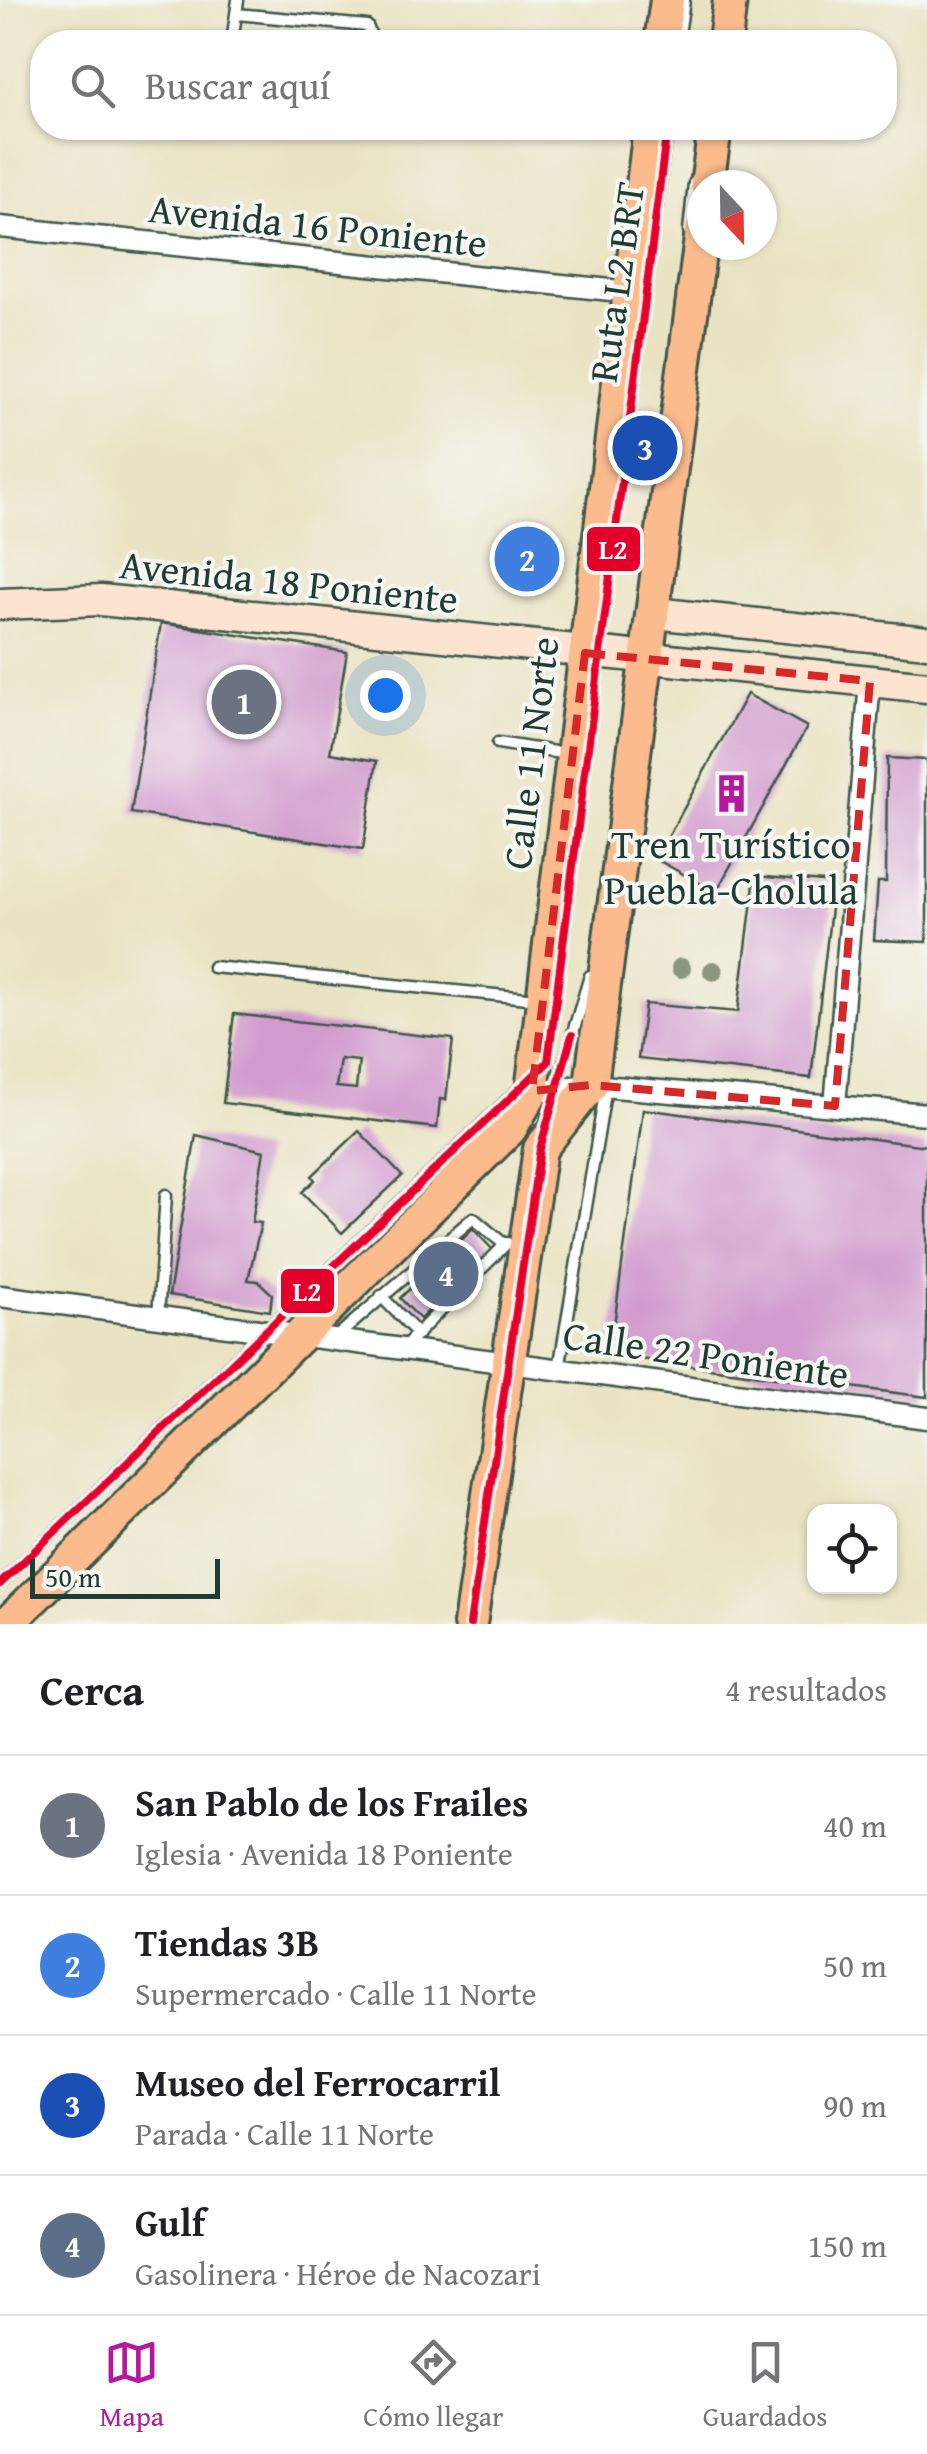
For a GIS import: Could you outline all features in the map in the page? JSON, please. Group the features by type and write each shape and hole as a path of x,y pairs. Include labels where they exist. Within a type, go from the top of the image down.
{"main road":[{"path":"663,30 667,0"},
{"path":"726,30 730,0"},
{"name":"Calle 11 Norte","path":"539,1085 542,1000 572,754 592,653 649,140"},
{"path":"706,140 707,170"},
{"path":"470,1624 505,1362 515,1240 540,1149 599,1086 642,659 654,613 698,260"},
{"path":"7,1624 284,1333 510,1128 539,1085"}],"street":[{"name":"Avenida 16 Poniente","path":"0,227 630,292"},
{"name":"Avenida 18 Poniente","path":"0,604 101,600 927,687"},
{"path":"654,613 927,642"},
{"path":"835,1106 870,682"},
{"path":"539,1085 599,1086 927,1114"},
{"name":"Calle 22 Poniente","path":"0,1296 334,1340 410,1342 505,1362 927,1418"}],"lane":[{"path":"234,30 238,0"},
{"path":"680,30 684,0"},
{"path":"236,14 367,26 368,30"},
{"name":"Ruta L2 BRT","path":"540,1149 539,1085 548,1062 592,653 665,140"},
{"name":"Ruta L2 BRT","path":"598,922 642,659 706,140"},
{"path":"498,743 572,754"},
{"name":"Ruta L2 BRT","path":"539,1085 593,960"},
{"path":"214,967 542,1000"},
{"path":"559,1369 599,1086"},
{"path":"158,1316 166,1194"},
{"path":"334,1340 381,1296 474,1218 515,1240 410,1342 381,1296"},
{"path":"0,1584 284,1333"}],"highlighted area":[{"path":"585,653 870,681 835,1106 591,1085 532,1091"}],"building":[{"path":"161,623 347,652 330,753 377,761 363,849 131,813"},
{"name":"Tren Turístico Puebla-Cholula","path":"747,694 807,727 716,892 656,859"},
{"path":"887,758 927,760 927,942 874,940 878,882 886,882"},
{"path":"755,876 834,883 811,1078 638,1059 645,1004 738,1012"},
{"path":"234,1014 453,1039 446,1100 440,1099 437,1128 223,1103","holes":["340,1059 359,1061 356,1089 336,1087"]},
{"path":"643,1109 927,1146 927,1397 610,1355"},
{"path":"359,1131 402,1176 342,1233 302,1192 315,1180 312,1176"},
{"path":"196,1135 264,1151 252,1222 261,1223 248,1280 258,1281 272,1294 270,1311 169,1295"},
{"path":"473,1229 493,1250 420,1319 400,1298"}],"transit line":[{"name":"L2","path":"0,1584 548,1062 665,140"},
{"name":"L2","path":"470,1624 540,1149 572,1035"}],"place":[{"name":"Museo del Ferrocarril","path":"645,448"},
{"name":"Tiendas 3B","path":"527,559"},
{"name":"San Pablo de los Frailes","path":"244,702"},
{"name":"Tren Turístico Puebla-Cholula","path":"731,793"},
{"name":"Gulf","path":"446,1274"}]}
